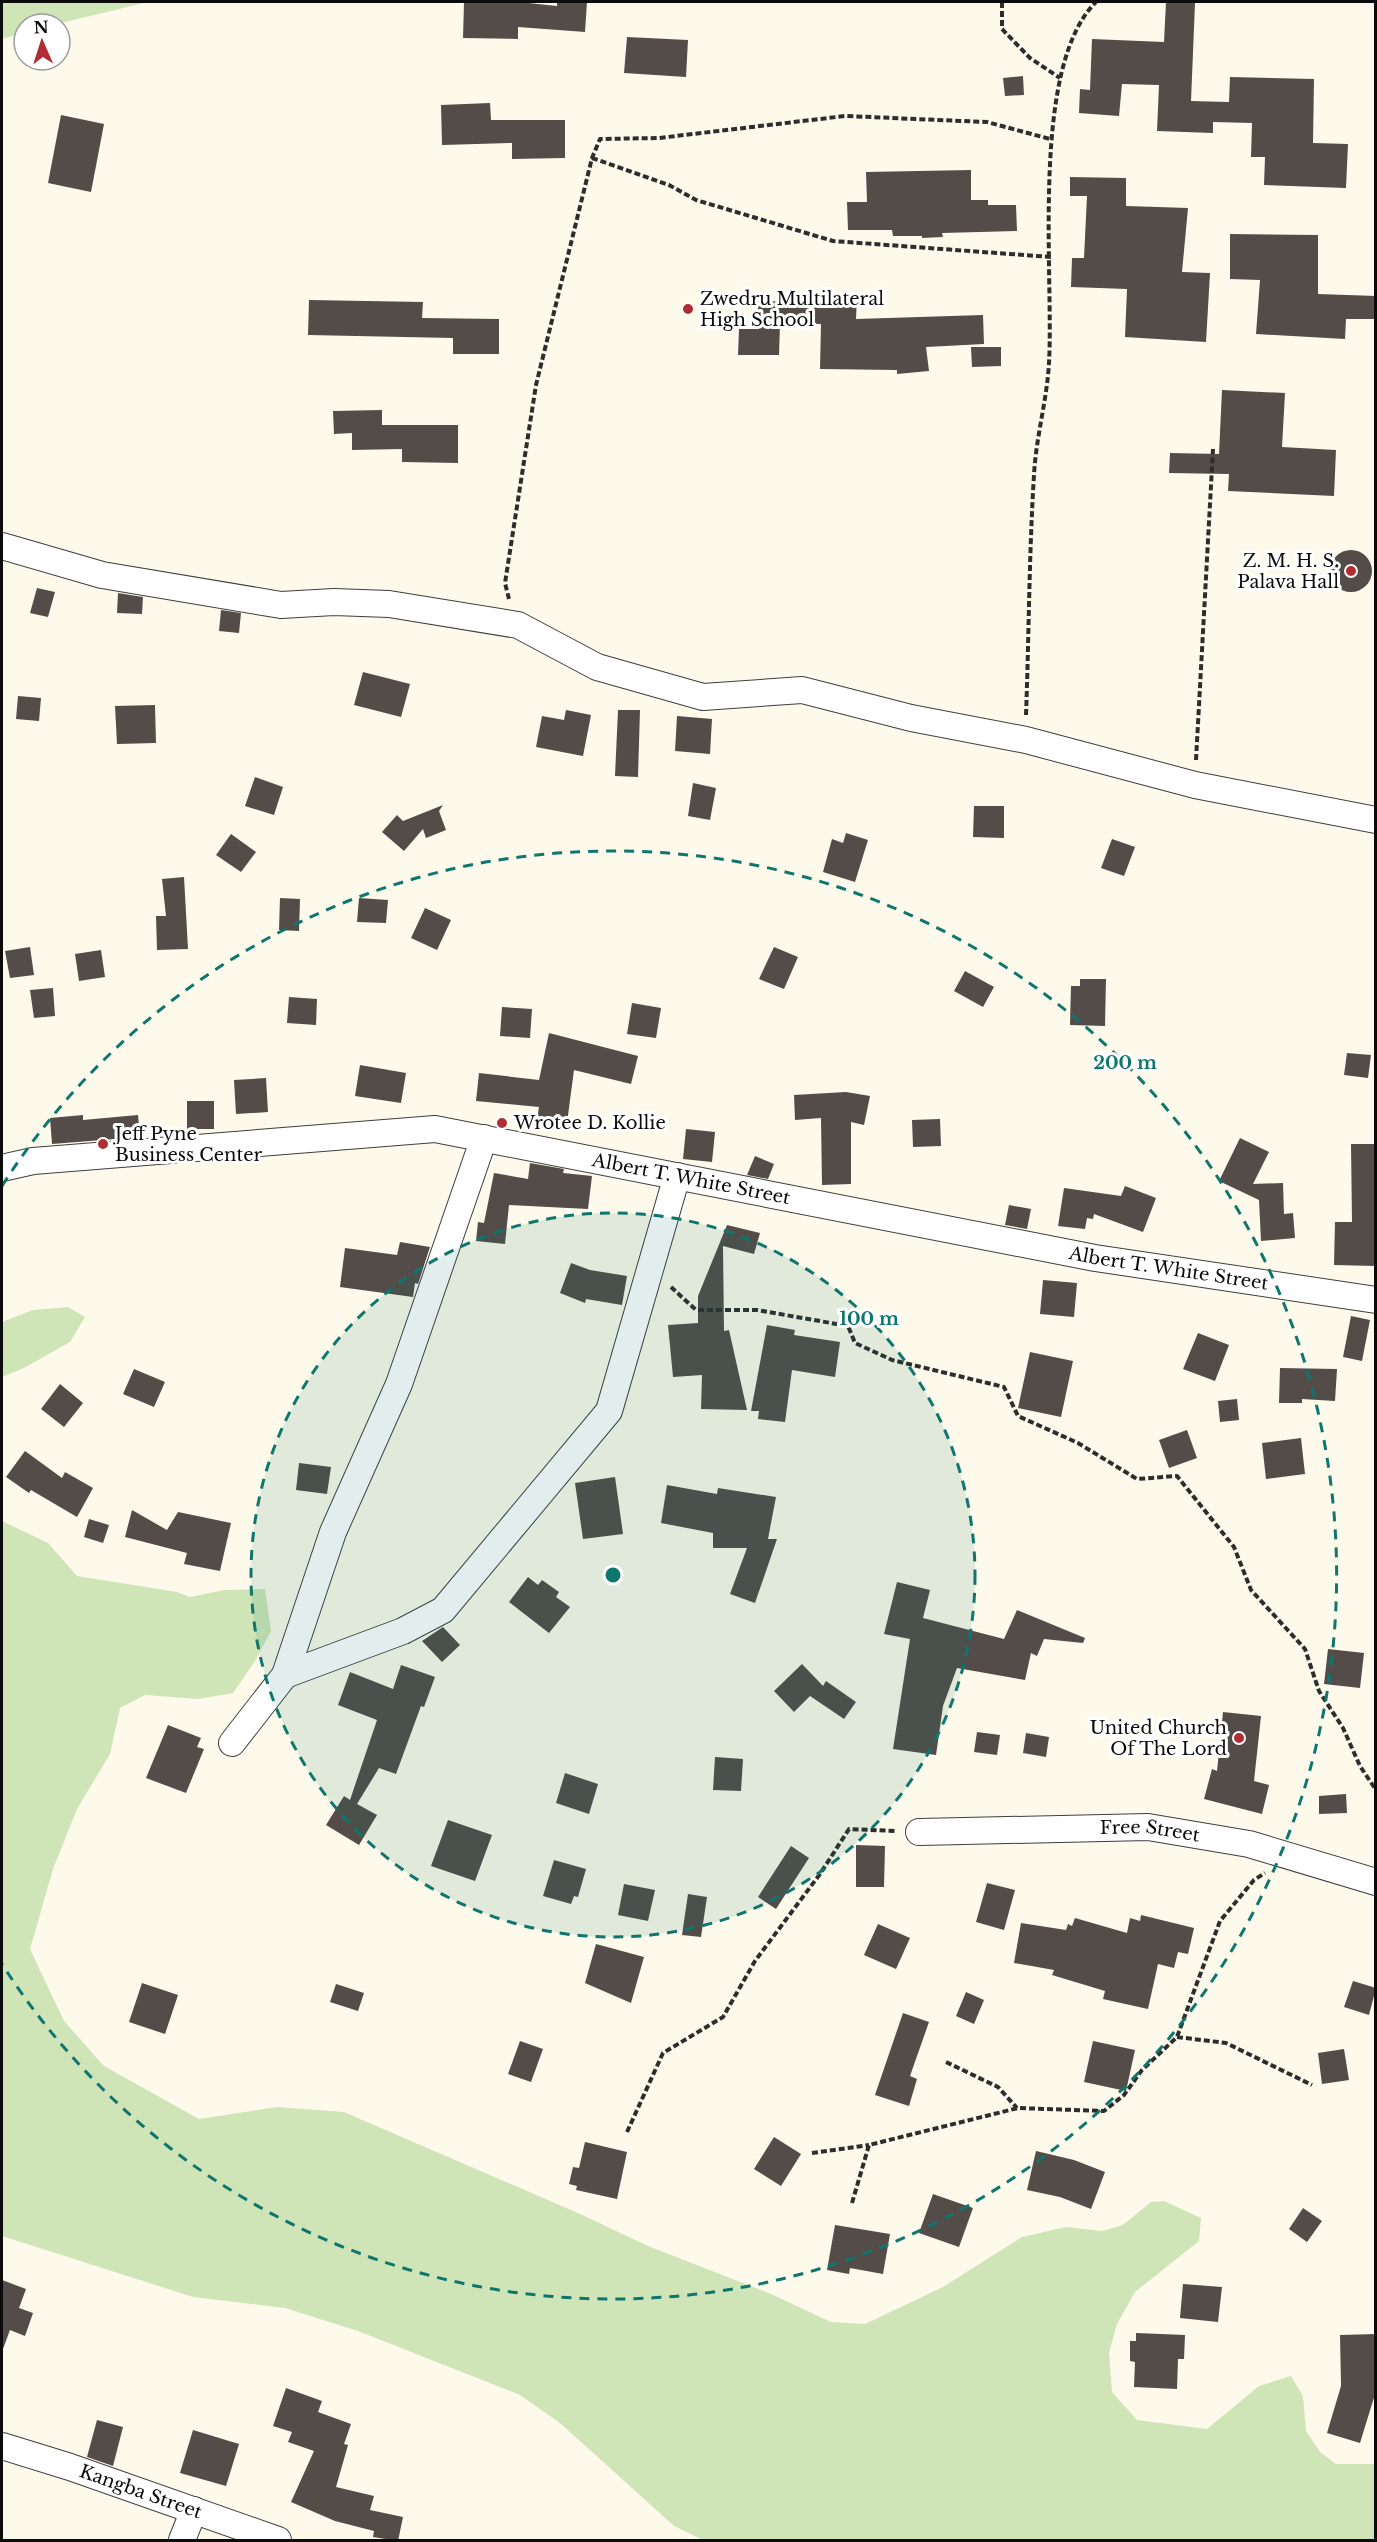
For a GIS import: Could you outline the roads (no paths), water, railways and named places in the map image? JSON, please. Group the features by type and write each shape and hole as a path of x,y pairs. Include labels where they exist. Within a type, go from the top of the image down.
{"street":[{"path":"2,546 102,575 281,604 333,602 389,604 518,625 597,667 703,697 802,690 911,718 1026,740 1195,785 1376,820"},
{"name":"Albert T. White Street","path":"2,1168 33,1161 435,1129 1095,1258 1376,1300"},
{"path":"232,1743 285,1675 333,1532 399,1384 484,1138"},
{"path":"285,1675 403,1631 443,1610 609,1411 677,1176"},
{"name":"Free Street","path":"919,1832 1148,1827 1249,1844 1376,1882"},
{"name":"Kangba Street","path":"2,2446 194,2510 278,2541"},
{"path":"182,2541 194,2510"}],"place":[{"name":"Zwedru Multilateral High School","path":"688,309"},
{"name":"Z. M. H. S. Palava Hall","path":"1351,571"},
{"name":"Wrotee D. Kollie","path":"502,1123"},
{"name":"Jeff Pyne Business Center","path":"103,1144"},
{"name":"United Church Of The Lord","path":"1239,1738"}]}
